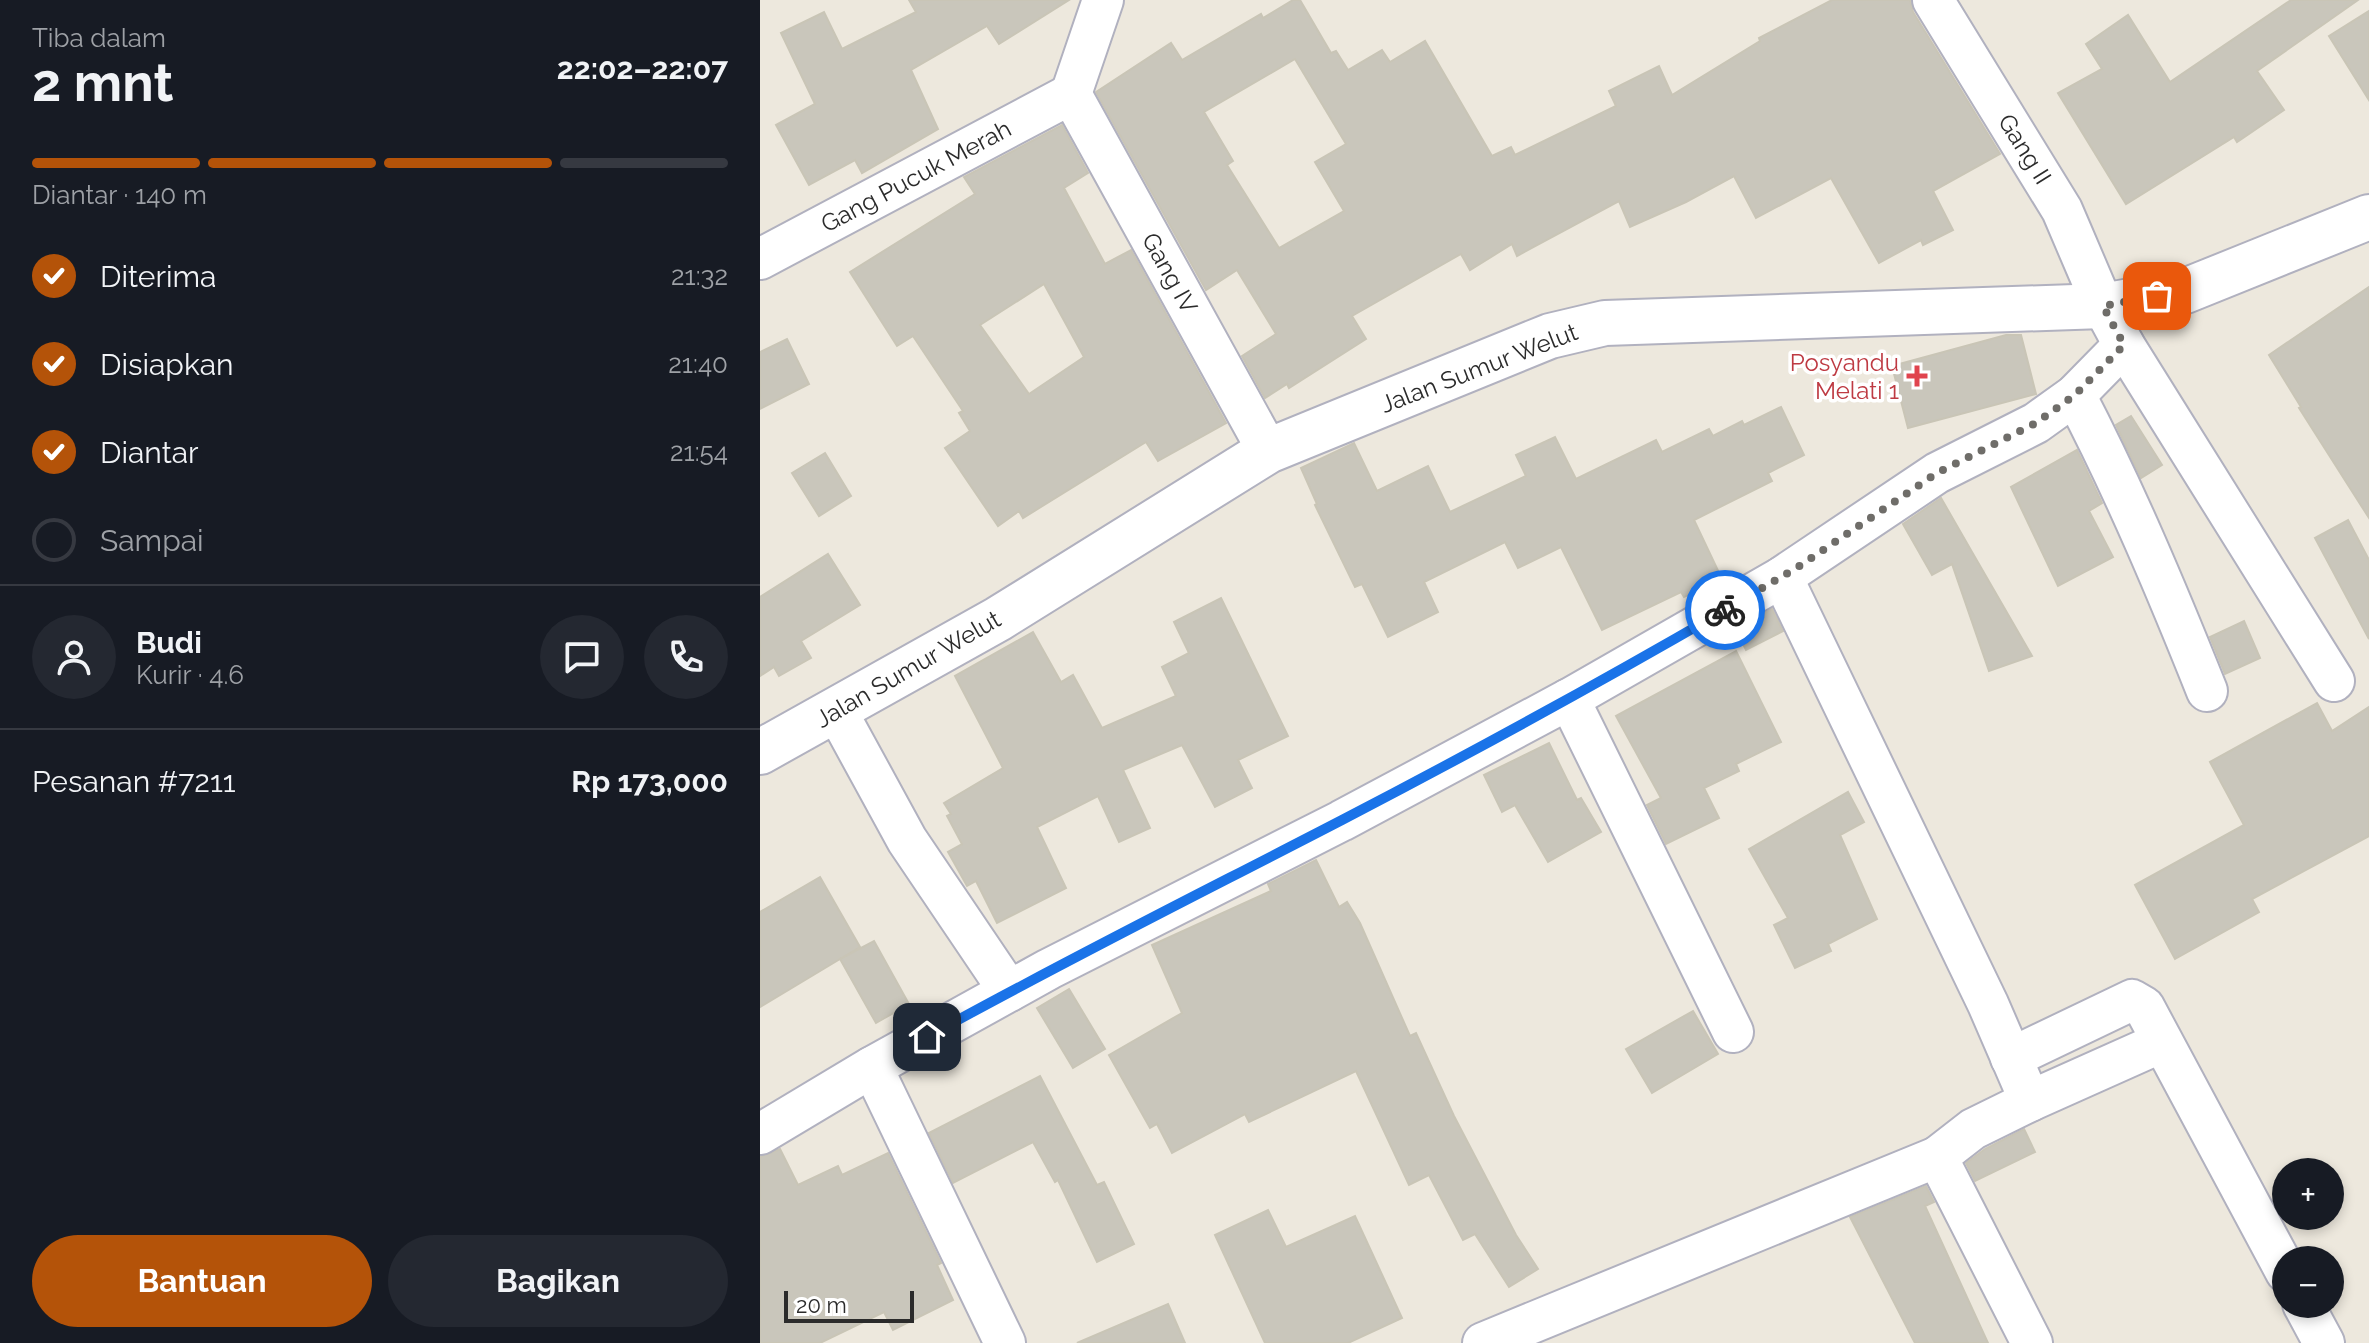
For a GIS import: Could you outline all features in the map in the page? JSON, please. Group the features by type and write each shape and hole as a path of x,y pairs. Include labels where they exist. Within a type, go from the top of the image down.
{"street":[{"path":"1071,94 1103,0"},
{"name":"Gang II","path":"1933,0 2062,210 2103,306 2124,345 2334,681"},
{"name":"Gang Pucuk Merah","path":"760,259 1071,94"},
{"name":"Gang IV","path":"1071,94 1268,451"},
{"name":"Jalan Sumur Welut","path":"760,752 998,619 1268,451 1550,336 1605,323 2103,306 2185,291 2369,217"},
{"path":"760,1134 1009,991 1341,821 1569,699 1782,577 1937,473 2036,423 2075,395 2124,345"},
{"path":"2075,395 2119,483 2207,691"},
{"path":"1782,577 1988,1004 2030,1101"},
{"path":"1569,699 1733,1032"},
{"path":"836,710 907,840 1009,991"},
{"path":"2011,1058 2132,1000 2144,1007 2272,1246"},
{"path":"1483,1343 1937,1157 1973,1129 2162,1042"},
{"path":"872,1067 1005,1343"},
{"path":"1937,1157 2032,1343"},
{"path":"2311,1318 2324,1343"}],"building":[{"path":"909,0 1069,0 999,44 987,26 911,70 938,129 862,173 855,160 809,185 776,125 815,104 781,33 824,12 842,49 916,12"},
{"path":"1293,0 1300,0 1331,53 1336,51 1348,70 1382,50 1390,62 1425,41 1492,156 1511,147 1515,155 1616,106 1609,91 1659,66 1672,95 1760,41 1759,38 1832,0 1910,0 1913,12 2000,154 1933,191 1953,230 1923,245 1921,240 1879,263 1831,178 1756,218 1734,176 1630,227 1619,201 1517,256 1512,244 1470,270 1461,254 1352,316 1366,339 1289,388 1287,384 1265,398 1242,356 1276,334 1237,270 1206,290 1096,92 1171,43 1182,60 1261,14 1263,18","holes":["1295,59 1346,144 1315,162 1344,211 1279,248 1227,165 1233,161 1204,112"]},
{"path":"2291,0 2358,0 2257,71 2284,110 2237,142 2234,137 2126,204 2058,93 2102,69 2086,44 2128,15 2170,82"},
{"path":"2369,11 2369,100 2329,36"},
{"path":"1062,125 1088,173 1064,188 1105,264 1131,250 1226,423 1158,461 1146,442 1023,518 1019,511 998,526 945,448 970,431 959,413 963,411 913,336 897,346 850,272 975,194 964,177","holes":["1044,284 1084,357 1029,394 980,325"]},
{"path":"2369,287 2369,518 2269,355"},
{"path":"2006,335 2021,335 2036,394 1908,428 1892,366"},
{"path":"787,339 809,384 760,409 760,352"},
{"path":"1781,407 1804,455 1768,473 1772,481 1694,520 1722,579 1684,597 1681,592 1602,630 1561,547 1518,568 1505,542 1424,582 1438,612 1388,637 1362,584 1355,587 1315,505 1301,468 1354,443 1377,491 1428,466 1450,512 1526,476 1516,455 1555,437 1576,479 1656,440 1662,452 1709,429 1713,436 1742,421 1744,425"},
{"path":"2131,416 2162,465 2141,478 2116,425"},
{"path":"2077,450 2102,503 2089,511 2113,557 2058,586 2011,487"},
{"path":"825,453 851,496 819,516 792,473"},
{"path":"1941,498 2032,656 1989,671 1952,564 1932,575 1903,524"},
{"path":"2348,520 2369,560 2369,639 2315,538"},
{"path":"828,554 860,605 801,641 811,658 779,676 774,667 760,676 760,597"},
{"path":"1221,598 1288,736 1238,760 1252,788 1215,807 1182,745 1123,770 1150,828 1119,842 1098,796 1037,827 1066,888 997,923 976,881 967,886 948,852 962,844 947,816 951,814 944,803 1003,768 955,676 1033,632 1061,682 1073,675 1102,728 1176,696 1162,667 1189,653 1174,622"},
{"path":"1772,609 1783,631 1746,650 1736,630"},
{"path":"2244,621 2260,658 2225,674 2210,637"},
{"path":"1736,651 1781,742 1736,764 1739,771 1704,788 1719,818 1666,844 1647,805 1661,798 1616,716"},
{"path":"2317,703 2332,731 2369,707 2369,836 2252,899 2259,912 2175,959 2135,885 2244,825 2210,762"},
{"path":"1549,743 1577,800 1581,798 1601,832 1548,862 1515,805 1502,812 1484,775"},
{"path":"1848,792 1864,822 1840,835 1877,919 1828,944 1831,951 1795,968 1774,925 1788,918 1749,849"},
{"path":"1316,860 1339,907 1347,902 1360,923 1410,1036 1416,1033 1454,1116 1516,1235 1538,1269 1509,1287 1475,1234 1463,1240 1429,1175 1409,1185 1356,1071 1249,1122 1245,1114 1172,1153 1157,1124 1150,1128 1109,1055 1182,1013 1152,945 1271,891 1268,884"},
{"path":"820,877 860,947 760,1007 760,912"},
{"path":"874,941 909,1004 876,1023 840,959"},
{"path":"1069,989 1105,1049 1073,1068 1037,1008"},
{"path":"1693,1011 1718,1054 1652,1093 1626,1049"},
{"path":"1040,1076 1097,1185 1104,1182 1134,1244 1097,1262 1058,1180 1055,1182 1033,1142 953,1183 929,1133"},
{"path":"2024,1129 2035,1152 1975,1181 1966,1163 1985,1149"},
{"path":"780,1149 798,1185 838,1166 842,1175 888,1153 941,1263 937,1265 953,1300 893,1330 884,1312 820,1343 760,1343 760,1157"},
{"path":"1926,1186 1934,1202 1925,1206 1988,1343 1915,1343 1850,1217"},
{"path":"1268,1210 1286,1247 1355,1216 1402,1318 1348,1343 1265,1343 1215,1235"},
{"path":"1168,1304 1185,1343 1077,1343"}],"way so far":[{"path":"1725,610 1798,567 1937,473 2036,423 2075,395 2124,345 2103,306 2157,296"}],"place":[{"name":"Posyandu Melati 1","path":"1917,376"}],"route":[{"path":"927,1037 1049,969 1341,821 1569,699 1725,610"}]}
